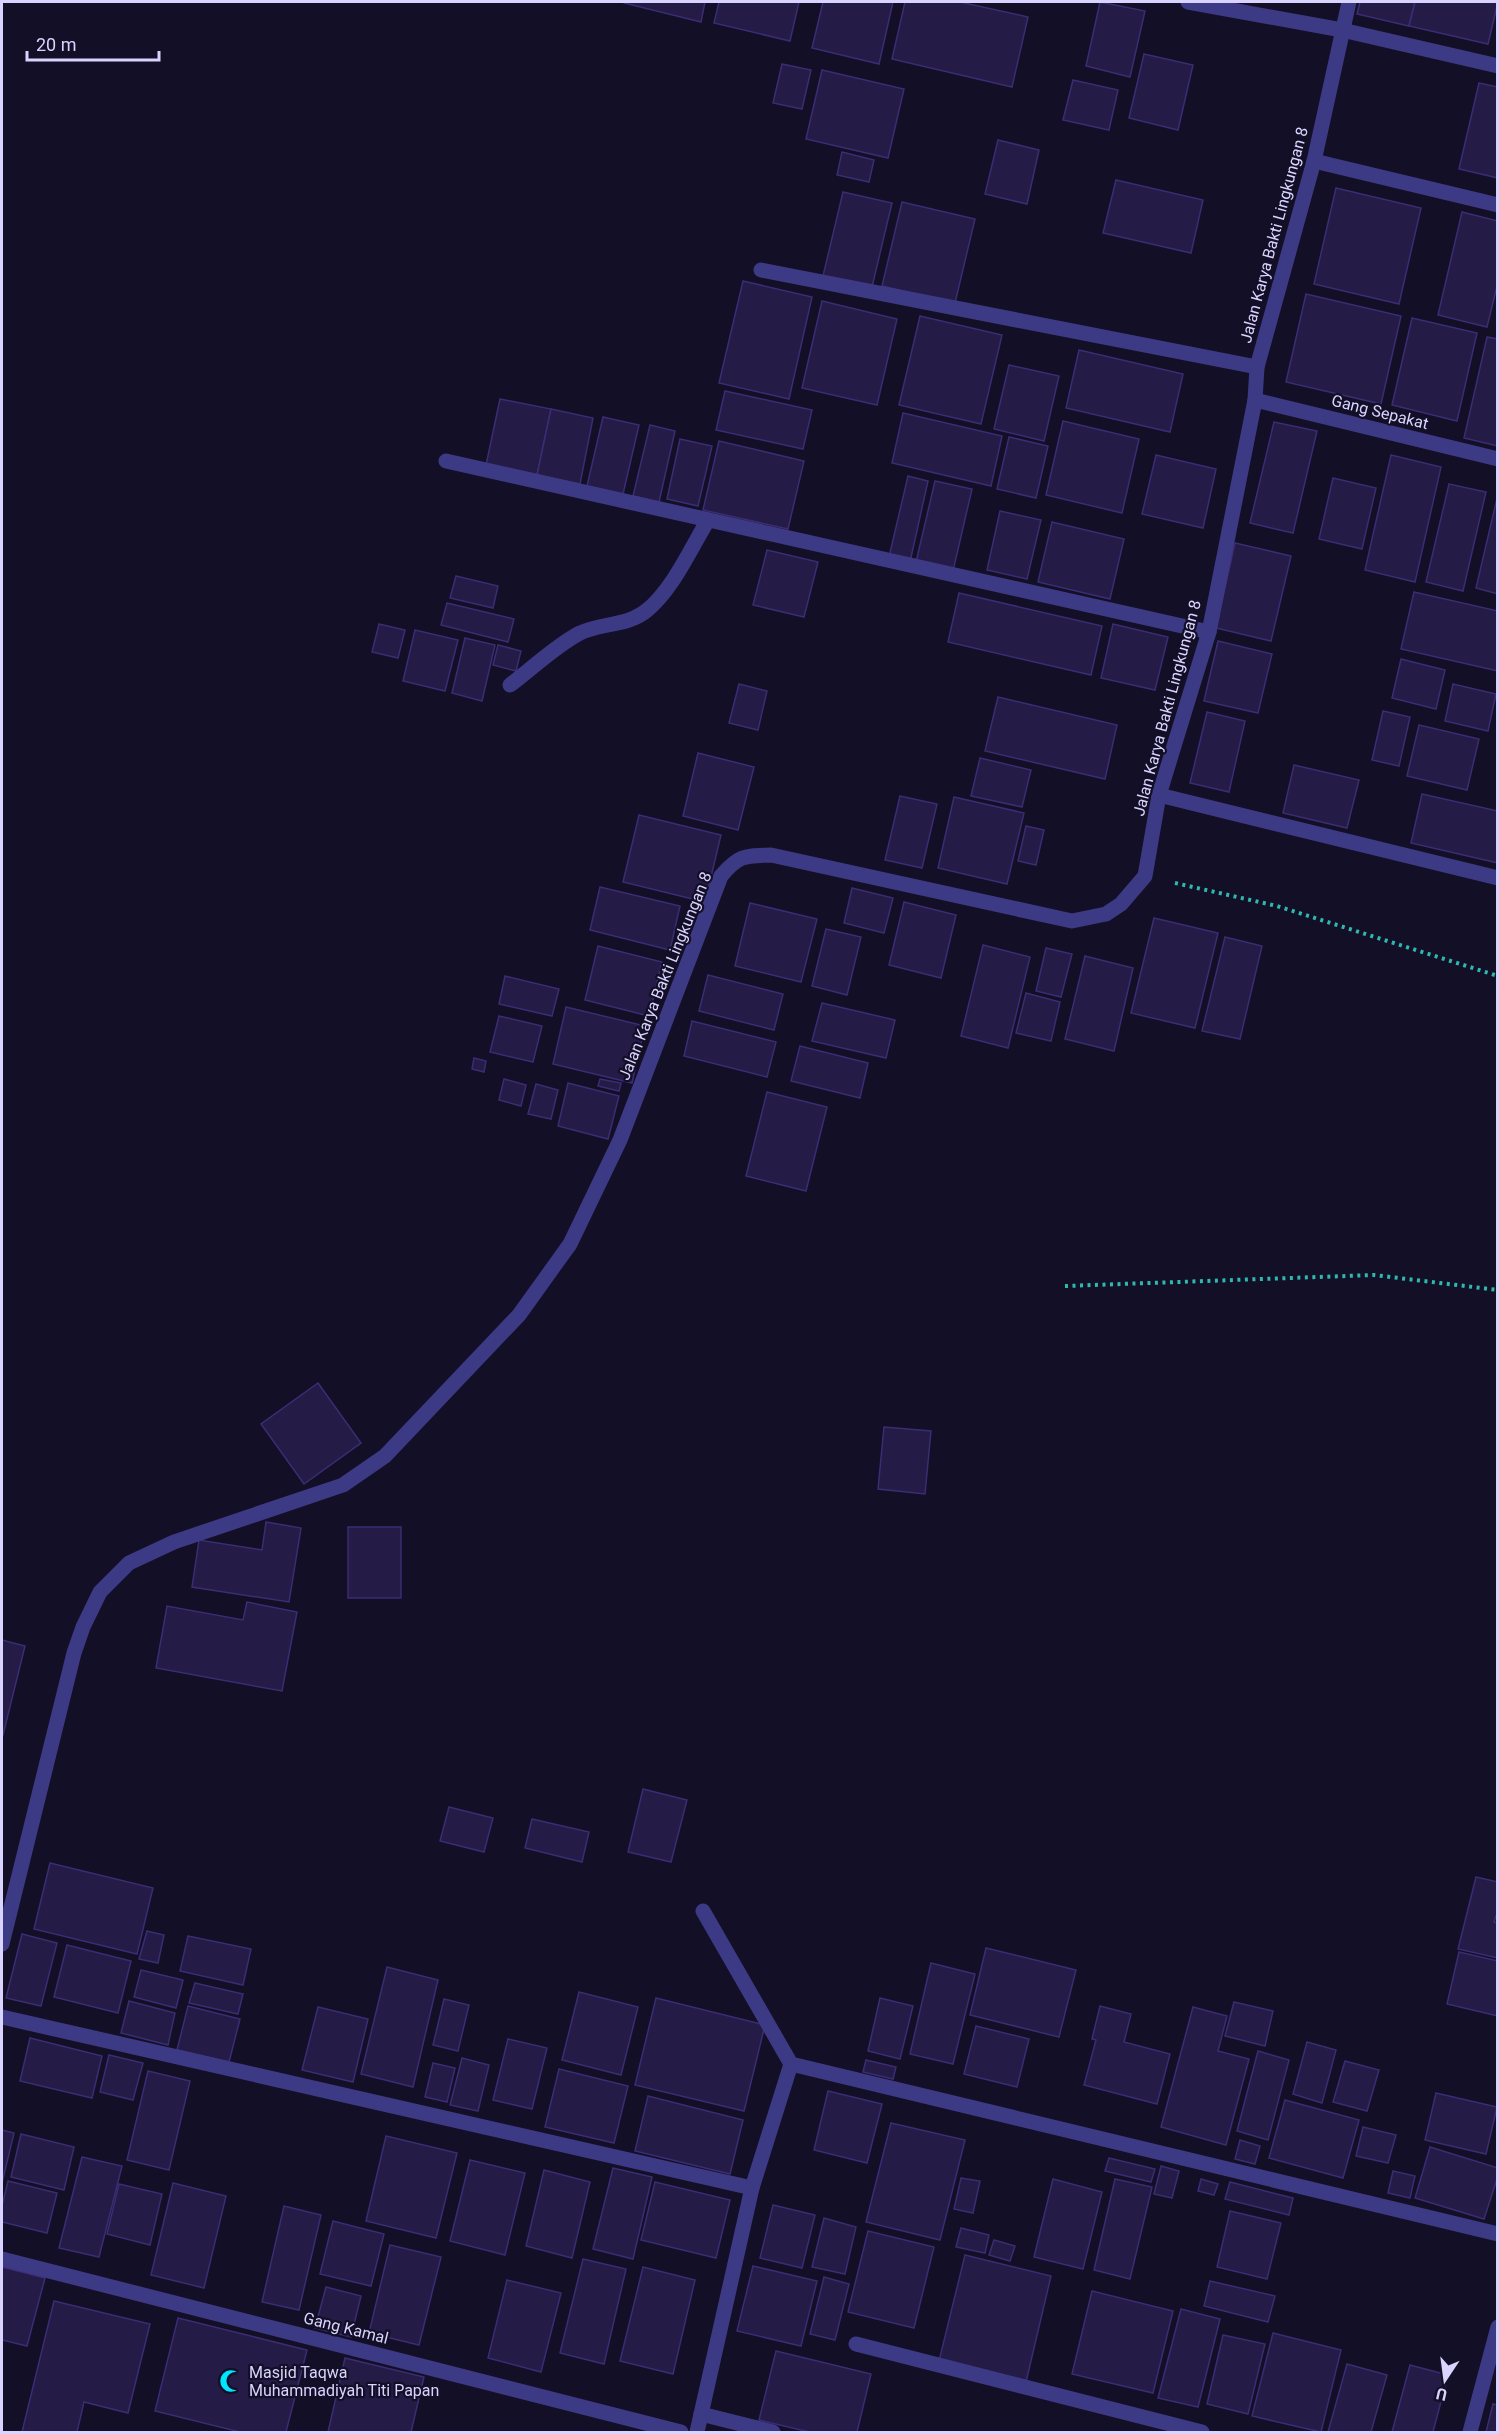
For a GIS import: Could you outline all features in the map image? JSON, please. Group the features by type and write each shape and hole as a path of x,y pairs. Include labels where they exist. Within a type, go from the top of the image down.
{"street":[{"path":"1188,2 1342,30 1497,66"},
{"name":"Jalan Karya Bakti Lingkungan 8","path":"2,1944 74,1653 82,1626 100,1592 129,1563 174,1542 344,1485 385,1456 519,1315 570,1244 620,1140 721,876 732,864 742,856 771,855 1072,921 1106,914 1121,904 1145,876 1159,795 1209,632 1255,400 1257,367 1314,161 1349,2"},
{"path":"1314,161 1497,205"},
{"path":"761,270 1257,367"},
{"name":"Gang Sepakat","path":"1255,400 1497,459"},
{"path":"446,461 1209,632"},
{"path":"510,686 564,643 582,632 628,620 646,611 668,586 708,520"},
{"path":"1159,795 1497,878"},
{"path":"703,1911 791,2064 1497,2234"},
{"path":"2,2017 752,2188"},
{"path":"697,2433 752,2188 791,2064"},
{"name":"Gang Kamal","path":"2,2259 681,2433"},
{"path":"1470,2433 1493,2366 1497,2327"},
{"path":"856,2344 1202,2433"},
{"path":"701,2414 773,2433"}],"path":[{"path":"1145,876 1277,906 1497,976"},
{"path":"1065,1286 1374,1275 1497,1290"}],"building":[{"path":"624,2 705,2 701,22"},
{"path":"719,2 799,2 790,41 714,23"},
{"path":"823,2 893,2 879,64 812,48"},
{"path":"905,2 960,2 1028,17 1012,87 892,59"},
{"path":"1100,2 1145,11 1130,77 1086,66"},
{"path":"1360,2 1415,2 1409,26 1357,14"},
{"path":"1415,2 1498,2 1488,44 1409,26"},
{"path":"1144,54 1193,65 1178,130 1129,118"},
{"path":"782,64 811,70 802,109 773,103"},
{"path":"822,70 904,89 888,158 806,139"},
{"path":"1073,80 1118,90 1109,130 1063,120"},
{"path":"1479,83 1498,87 1498,178 1459,169"},
{"path":"998,140 1039,150 1027,204 985,194"},
{"path":"842,152 874,160 869,182 837,175"},
{"path":"1116,180 1203,200 1191,253 1103,233"},
{"path":"1336,188 1421,208 1399,304 1314,284"},
{"path":"843,192 892,203 872,287 823,276"},
{"path":"902,202 975,219 955,303 882,286"},
{"path":"1462,212 1498,221 1498,282 1487,327 1438,315"},
{"path":"743,281 812,297 789,399 719,383"},
{"path":"1306,294 1401,316 1381,404 1286,382"},
{"path":"822,301 897,319 877,405 802,388"},
{"path":"920,316 1002,335 981,424 899,405"},
{"path":"1412,318 1477,333 1457,421 1392,405"},
{"path":"1487,337 1498,339 1498,446 1464,438"},
{"path":"1079,350 1183,374 1170,432 1066,408"},
{"path":"1009,365 1059,376 1044,441 994,429"},
{"path":"725,391 812,410 803,449 716,430"},
{"path":"500,399 551,409 537,475 486,465"},
{"path":"551,409 593,418 580,484 537,475"},
{"path":"903,413 1002,436 991,486 892,463"},
{"path":"603,417 639,425 623,494 587,486"},
{"path":"1063,421 1139,439 1122,513 1046,495"},
{"path":"1274,422 1317,431 1293,533 1250,523"},
{"path":"650,425 675,431 659,502 633,496"},
{"path":"1009,437 1048,446 1036,498 997,489"},
{"path":"680,439 712,446 698,506 667,499"},
{"path":"719,441 804,461 788,529 703,510"},
{"path":"1156,455 1216,469 1203,528 1142,514"},
{"path":"1391,455 1441,467 1415,582 1365,570"},
{"path":"908,476 928,481 910,562 889,557"},
{"path":"1333,478 1376,488 1362,549 1319,539"},
{"path":"935,481 972,489 953,571 916,562"},
{"path":"1449,484 1486,492 1463,591 1426,582"},
{"path":"1498,494 1498,594 1476,588"},
{"path":"1000,511 1041,520 1027,579 987,570"},
{"path":"1052,522 1124,539 1110,599 1038,582"},
{"path":"1235,543 1291,556 1271,641 1216,628"},
{"path":"767,550 818,562 804,617 753,605"},
{"path":"456,576 498,586 493,608 450,598"},
{"path":"1414,592 1498,611 1498,671 1401,649"},
{"path":"959,593 1102,626 1091,675 948,642"},
{"path":"447,603 514,619 508,642 441,625"},
{"path":"379,624 405,630 398,658 372,652"},
{"path":"1113,624 1168,637 1155,690 1101,678"},
{"path":"415,630 458,640 445,691 403,681"},
{"path":"465,638 495,645 482,701 452,693"},
{"path":"1218,641 1272,654 1258,713 1204,701"},
{"path":"498,645 521,651 516,671 493,665"},
{"path":"1401,659 1445,670 1436,709 1392,698"},
{"path":"739,684 767,691 758,730 729,723"},
{"path":"1453,684 1496,694 1488,731 1445,721"},
{"path":"998,697 1117,725 1105,779 985,751"},
{"path":"1383,711 1410,717 1399,766 1372,760"},
{"path":"1207,712 1245,721 1229,792 1190,783"},
{"path":"1419,725 1479,739 1467,790 1407,776"},
{"path":"698,753 754,767 738,830 683,816"},
{"path":"980,758 1031,770 1022,807 971,796"},
{"path":"1294,765 1359,780 1347,828 1283,813"},
{"path":"1422,794 1498,811 1498,863 1411,843"},
{"path":"900,796 937,804 922,868 885,860"},
{"path":"954,797 1024,813 1007,884 938,868"},
{"path":"639,815 721,835 705,902 623,882"},
{"path":"1026,826 1044,830 1036,865 1018,861"},
{"path":"600,887 680,906 670,950 590,930"},
{"path":"852,888 893,898 884,933 844,923"},
{"path":"904,902 956,915 941,978 889,965"},
{"path":"750,903 817,919 801,982 735,966"},
{"path":"1154,918 1218,933 1195,1028 1131,1013"},
{"path":"826,929 861,937 847,995 812,986"},
{"path":"1225,937 1262,946 1240,1039 1202,1031"},
{"path":"983,945 1030,957 1008,1048 961,1036"},
{"path":"598,946 662,962 649,1016 585,1000"},
{"path":"1046,948 1072,954 1061,997 1036,991"},
{"path":"1085,956 1133,968 1114,1051 1065,1039"},
{"path":"708,975 783,994 774,1030 699,1011"},
{"path":"505,976 559,989 552,1016 499,1004"},
{"path":"1026,993 1060,1002 1051,1041 1016,1033"},
{"path":"822,1003 895,1020 886,1058 812,1041"},
{"path":"566,1007 645,1026 632,1083 553,1064"},
{"path":"499,1016 542,1026 533,1062 490,1052"},
{"path":"692,1021 776,1042 767,1077 684,1056"},
{"path":"800,1046 868,1063 860,1098 791,1081"},
{"path":"474,1058 486,1061 484,1072 472,1069"},
{"path":"504,1079 526,1085 521,1106 499,1100"},
{"path":"600,1079 621,1083 619,1091 598,1086"},
{"path":"568,1083 619,1096 608,1139 558,1126"},
{"path":"536,1084 558,1090 551,1119 528,1114"},
{"path":"767,1092 827,1107 806,1191 746,1176"},
{"path":"318,1383 361,1443 304,1484 261,1424"},
{"path":"884,1427 931,1431 925,1494 878,1489"},
{"path":"266,1522 301,1528 289,1602 192,1587 199,1540 262,1550"},
{"path":"348,1527 401,1527 401,1598 348,1598"},
{"path":"247,1602 297,1612 282,1691 156,1668 167,1606 243,1620"},
{"path":"2,1640 25,1646 3,1735 2,1735"},
{"path":"643,1789 687,1800 671,1862 628,1852"},
{"path":"449,1807 493,1818 484,1852 440,1841"},
{"path":"532,1819 589,1832 582,1862 525,1848"},
{"path":"50,1863 153,1888 137,1954 34,1929"},
{"path":"1476,1877 1498,1882 1498,1910 1494,1922 1498,1923 1498,1958 1458,1949"},
{"path":"147,1931 164,1935 158,1963 139,1959"},
{"path":"22,1934 57,1943 41,2006 6,1998"},
{"path":"188,1936 251,1949 243,1985 180,1971"},
{"path":"67,1945 131,1961 118,2013 54,1997"},
{"path":"986,1948 1076,1970 1059,2037 970,2015"},
{"path":"1459,1952 1498,1961 1498,2016 1447,2004"},
{"path":"931,1963 975,1974 953,2064 910,2054"},
{"path":"387,1967 438,1980 413,2087 361,2074"},
{"path":"141,1970 183,1980 176,2008 134,1997"},
{"path":"195,1983 243,1994 238,2014 189,2003"},
{"path":"579,1992 638,2007 621,2075 562,2060"},
{"path":"656,1998 765,2025 744,2111 635,2085"},
{"path":"880,1998 913,2006 900,2059 868,2051"},
{"path":"444,1999 469,2005 458,2051 433,2045"},
{"path":"129,2001 175,2013 168,2045 121,2033"},
{"path":"1234,2002 1273,2011 1265,2046 1225,2036"},
{"path":"188,2006 240,2019 229,2062 177,2050"},
{"path":"1100,2006 1131,2014 1124,2042 1170,2054 1157,2104 1084,2085 1096,2040 1092,2039"},
{"path":"318,2007 368,2019 353,2082 302,2070"},
{"path":"1193,2007 1227,2016 1218,2051 1249,2059 1226,2145 1161,2127"},
{"path":"976,2026 1029,2039 1017,2087 964,2074"},
{"path":"30,2038 102,2056 92,2098 20,2081"},
{"path":"508,2039 547,2048 532,2109 493,2100"},
{"path":"1307,2042 1336,2050 1322,2103 1293,2094"},
{"path":"1258,2051 1289,2060 1268,2140 1237,2131"},
{"path":"109,2055 143,2063 133,2100 100,2092"},
{"path":"462,2058 489,2065 478,2111 450,2105"},
{"path":"866,2060 896,2067 893,2079 863,2072"},
{"path":"1345,2061 1379,2070 1367,2111 1333,2102"},
{"path":"433,2063 455,2068 447,2102 425,2097"},
{"path":"559,2069 628,2086 614,2143 545,2127"},
{"path":"148,2071 190,2081 169,2170 127,2160"},
{"path":"828,2091 882,2104 867,2163 814,2150"},
{"path":"1436,2093 1497,2107 1486,2154 1425,2140"},
{"path":"648,2096 743,2120 730,2174 635,2151"},
{"path":"1285,2100 1359,2120 1343,2178 1269,2158"},
{"path":"891,2123 965,2140 940,2240 866,2222"},
{"path":"1363,2127 1396,2135 1388,2163 1356,2156"},
{"path":"2,2130 14,2133 2,2183"},
{"path":"21,2134 74,2147 64,2190 11,2177"},
{"path":"386,2136 457,2153 436,2238 366,2221"},
{"path":"1240,2140 1260,2146 1255,2164 1235,2159"},
{"path":"1430,2147 1498,2168 1498,2176 1484,2219 1415,2198"},
{"path":"82,2157 122,2166 99,2257 59,2248"},
{"path":"1109,2158 1155,2169 1151,2182 1105,2171"},
{"path":"470,2160 525,2173 505,2255 450,2241"},
{"path":"1161,2166 1179,2171 1172,2198 1154,2194"},
{"path":"613,2168 652,2177 633,2259 593,2249"},
{"path":"544,2170 590,2182 572,2258 526,2246"},
{"path":"1393,2171 1415,2176 1410,2198 1388,2193"},
{"path":"961,2178 980,2181 973,2213 954,2209"},
{"path":"1053,2179 1102,2192 1083,2269 1034,2257"},
{"path":"1115,2179 1152,2187 1130,2279 1094,2270"},
{"path":"1201,2179 1218,2184 1214,2195 1198,2191"},
{"path":"8,2181 57,2193 47,2233 2,2222 2,2206"},
{"path":"655,2182 730,2200 716,2258 641,2240"},
{"path":"1230,2182 1293,2198 1289,2215 1225,2199"},
{"path":"173,2183 226,2196 204,2288 151,2275"},
{"path":"119,2184 162,2194 150,2245 107,2234"},
{"path":"773,2205 815,2215 802,2268 760,2258"},
{"path":"284,2206 321,2215 299,2310 262,2302"},
{"path":"1230,2211 1281,2223 1267,2279 1217,2267"},
{"path":"824,2218 856,2227 845,2274 812,2267"},
{"path":"333,2221 384,2234 371,2286 320,2274"},
{"path":"961,2228 989,2235 985,2253 956,2247"},
{"path":"868,2231 934,2247 914,2328 848,2312"},
{"path":"994,2240 1015,2246 1010,2261 989,2255"},
{"path":"390,2245 441,2257 419,2345 369,2333"},
{"path":"965,2255 1051,2276 1026,2382 939,2361"},
{"path":"583,2259 626,2269 604,2364 560,2353"},
{"path":"753,2266 817,2281 801,2346 737,2331"},
{"path":"2,2267 45,2278 27,2346 2,2340"},
{"path":"643,2267 695,2280 673,2374 620,2361"},
{"path":"824,2277 849,2284 835,2340 810,2334"},
{"path":"507,2280 561,2293 541,2372 488,2358"},
{"path":"1210,2281 1275,2296 1268,2322 1204,2306"},
{"path":"326,2287 361,2296 351,2337 315,2328"},
{"path":"1092,2291 1173,2311 1153,2393 1072,2374"},
{"path":"54,2301 150,2324 128,2413 84,2402 77,2432 22,2432"},
{"path":"1181,2309 1220,2319 1198,2407 1158,2398"},
{"name":"Masjid Taqwa Muhammadiyah Titi Papan","path":"178,2318 307,2350 286,2432 240,2432 155,2411"},
{"path":"1273,2333 1341,2350 1321,2432 1252,2416"},
{"path":"1223,2335 1265,2344 1248,2414 1207,2404"},
{"path":"776,2351 871,2374 857,2432 809,2432 759,2420"},
{"path":"345,2358 424,2377 411,2432 328,2432"},
{"path":"1347,2364 1387,2375 1371,2432 1328,2432"},
{"path":"1410,2365 1448,2375 1433,2432 1392,2432"},
{"path":"1493,2404 1498,2405 1498,2432 1486,2432"}],"place":[{"name":"Masjid Taqwa Muhammadiyah Titi Papan","path":"231,2381"}]}
